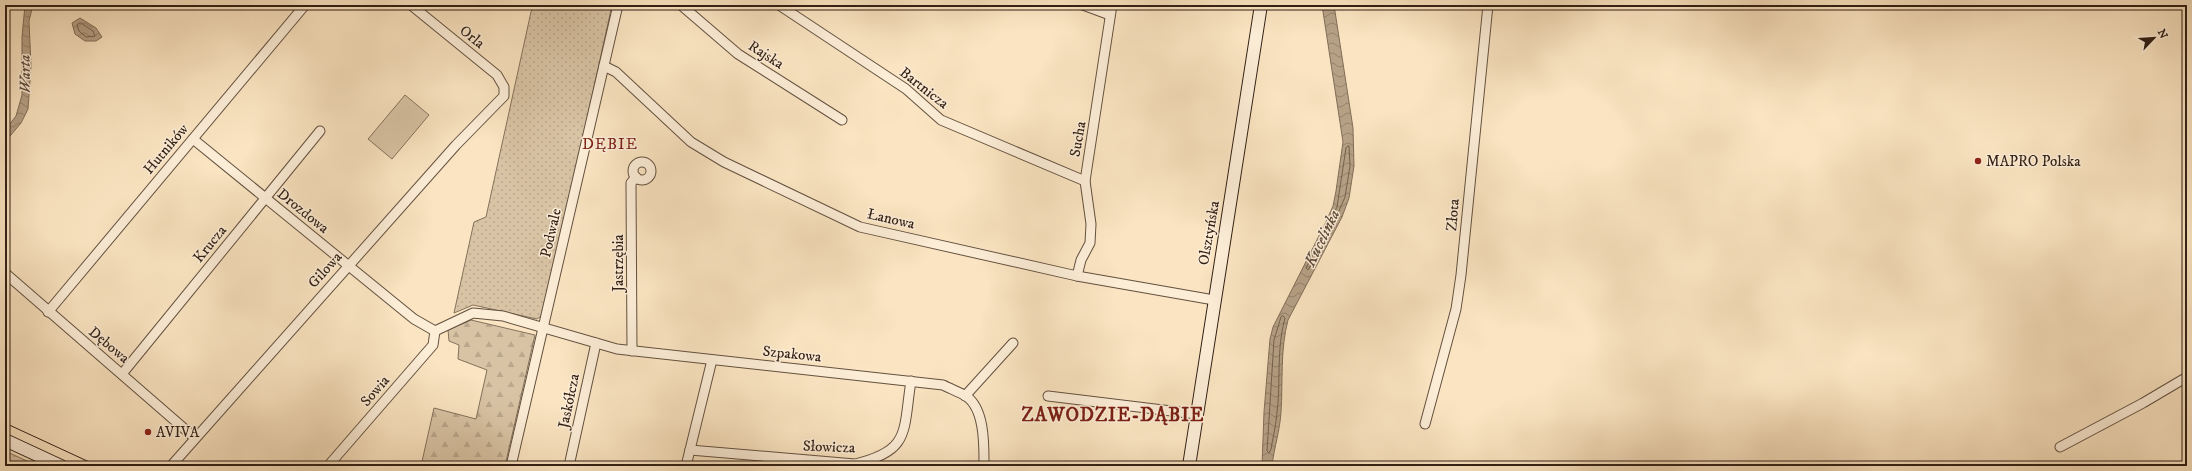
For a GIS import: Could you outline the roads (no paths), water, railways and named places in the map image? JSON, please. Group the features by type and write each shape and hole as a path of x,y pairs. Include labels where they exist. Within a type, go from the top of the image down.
{"street":[{"name":"Hutników","path":"48,312 305,5"},
{"name":"Orla","path":"411,5 497,75 504,87 504,96"},
{"name":"Podwale","path":"511,466 542,326 549,306 618,5"},
{"name":"Rajska","path":"681,5 738,54 842,120"},
{"name":"Bartnicza","path":"779,5 906,90 941,120 1085,181"},
{"path":"1082,5 1110,15"},
{"name":"Sucha","path":"1077,276 1081,260 1090,243 1091,224 1085,181 1112,5"},
{"name":"Olsztyńska","path":"1189,466 1261,5"},
{"name":"Złota","path":"1425,424 1456,309 1461,275 1488,5"},
{"name":"Łanowa","path":"604,66 616,72 691,142 724,162 860,227 1077,276 1214,300"},
{"name":"Gilowa","path":"171,466 456,145 504,96"},
{"name":"Krucza","path":"122,374 320,131"},
{"name":"Drozdowa","path":"193,139 414,320 435,331"},
{"name":"Jastrzębia","path":"632,351 632,183 636,177"},
{"name":"Dębowa","path":"5,273 48,312 195,438"},
{"name":"Szpakowa","path":"435,331 473,313 503,316 542,326 617,349 943,385 965,396 980,417 984,446 984,466"},
{"name":"Sowia","path":"328,466 433,345 435,331"},
{"name":"Jaskółcza","path":"569,466 596,343"},
{"path":"965,396 1013,343"},
{"path":"686,466 712,360"},
{"path":"2060,447 2143,403 2187,377"},
{"name":"Słowicza","path":"690,450 855,464 874,460 896,446 903,436 911,381"},
{"path":"1048,396 1196,414"},
{"path":"5,440 61,466"}],"water":[{"name":"Warta","path":"25,5 33,5 29,21 31,66 28,109 21,123 5,142 5,130 16,116 22,95 22,37"},
{"name":"Kucelinka","path":"1322,5 1334,5 1353,128 1354,166 1349,198 1342,217 1288,320 1285,331 1283,354 1281,412 1272,466 1262,466 1264,412 1270,339 1273,327 1333,206 1343,142"},
{"path":"80,18 96,28 102,37 96,41 85,41 75,34 72,23"}],"tram line":[{"path":"5,423 98,466"}],"place":[{"name":"MAPRO Polska","path":"1978,161"},
{"name":"AVIVA","path":"148,432"}],"district":[{"name":"DĘBIE","path":"610,144"},
{"name":"ZAWODZIE-DĄBIE","path":"1113,415"}]}
